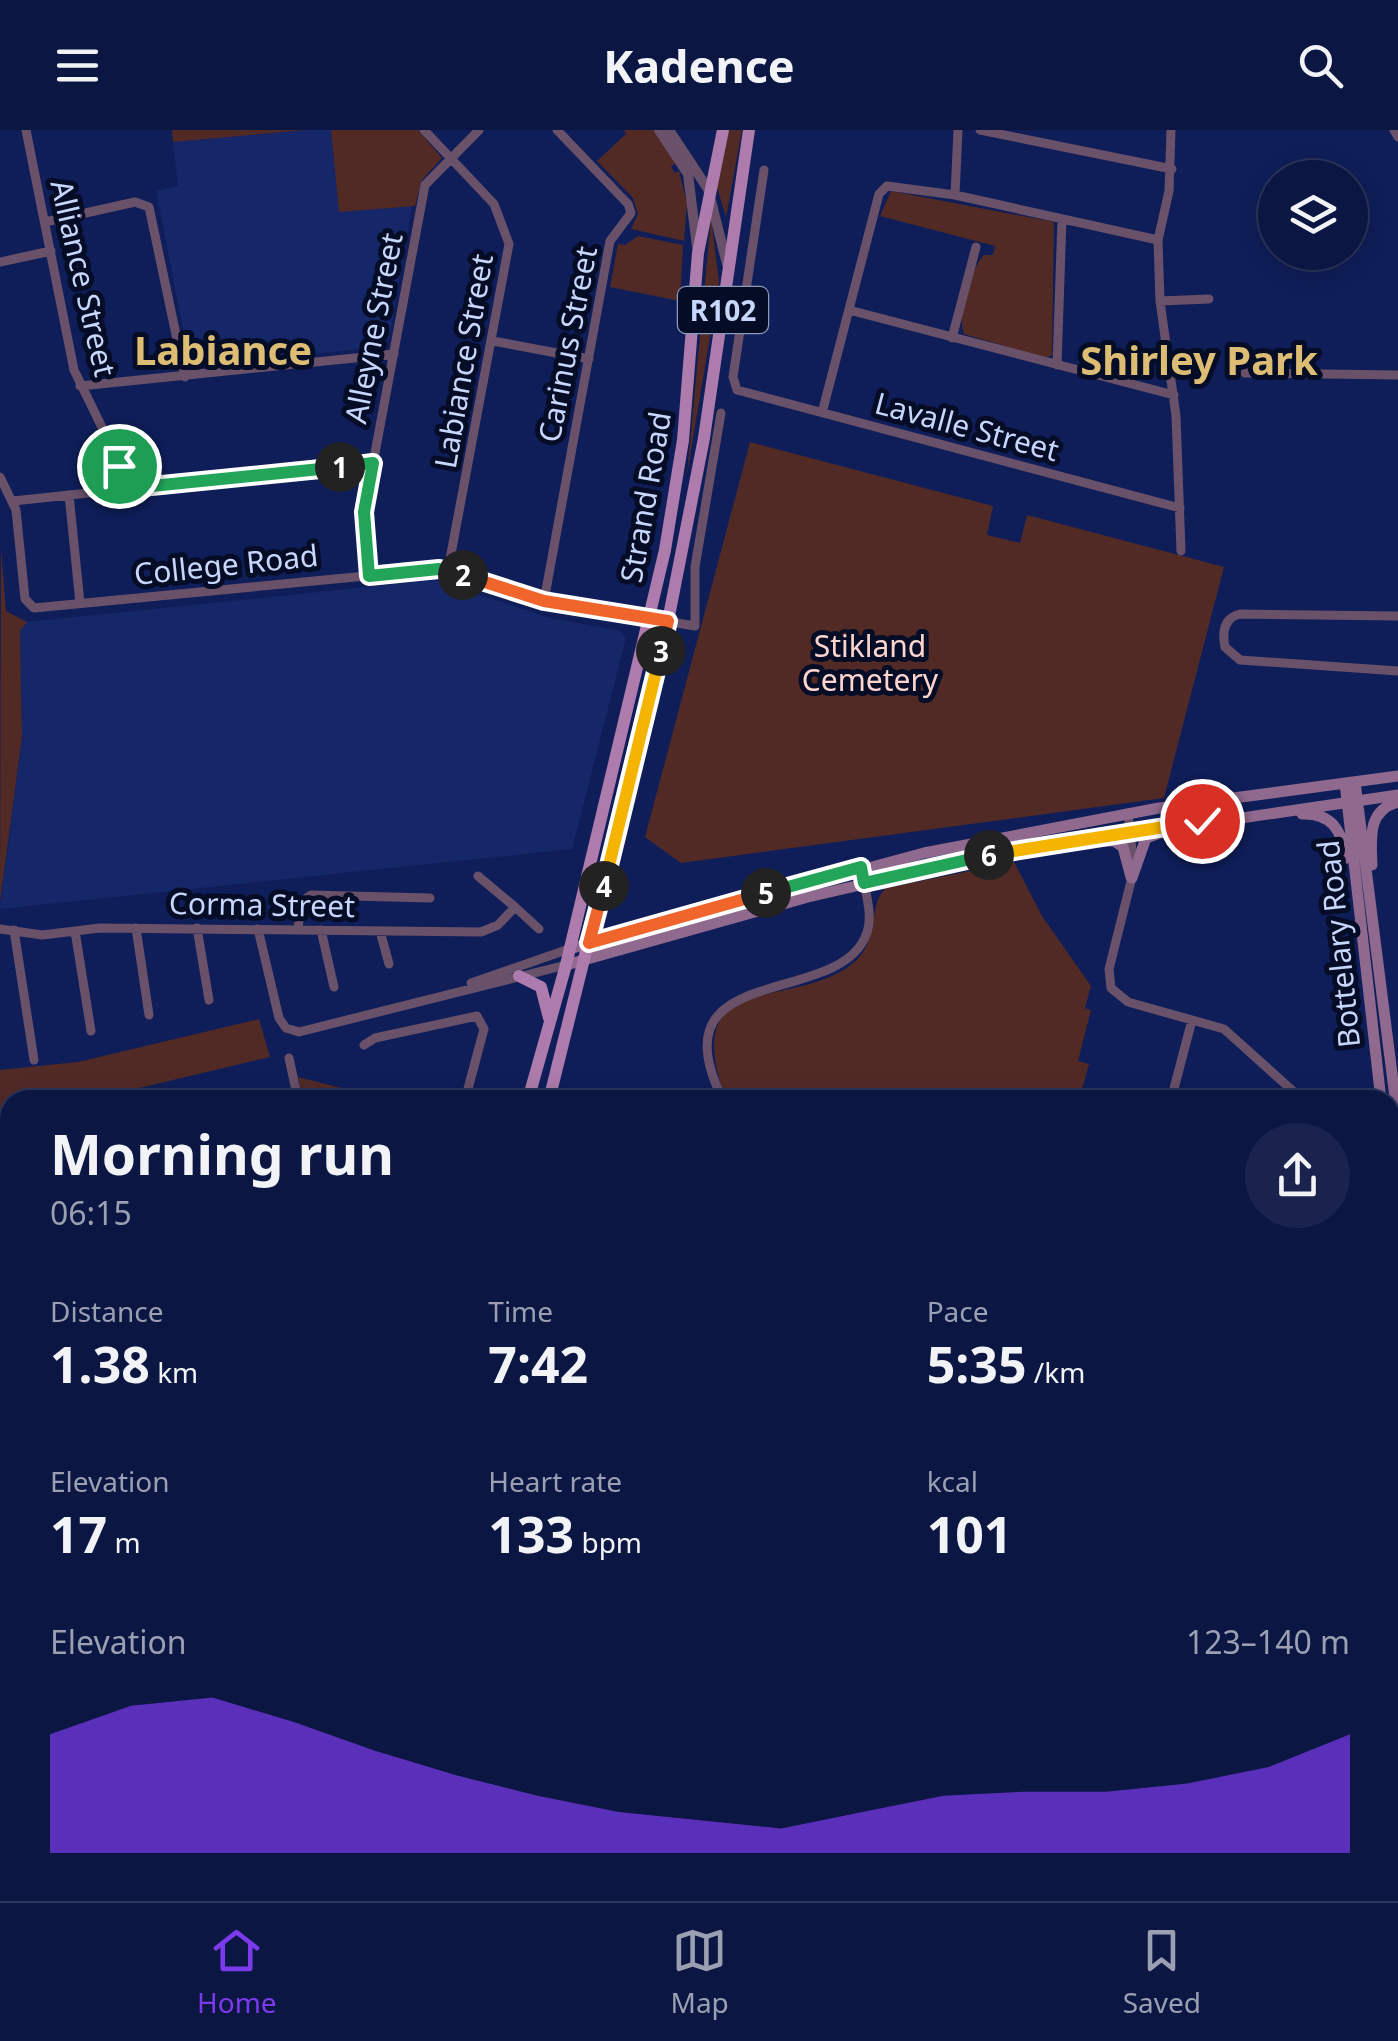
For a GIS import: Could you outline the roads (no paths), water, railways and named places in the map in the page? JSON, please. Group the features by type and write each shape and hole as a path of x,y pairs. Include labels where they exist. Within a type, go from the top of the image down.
{"main road":[{"name":"Strand Road","path":"531,1090 566,965 649,619 683,440 698,253 722,130"},
{"name":"Strand Road","path":"552,1090 668,621 701,455 750,130"},
{"path":"569,949 861,867 1128,813 1398,776"},
{"name":"Bottelary Road","path":"1350,782 1380,1090"},
{"path":"566,965 864,883 1084,838 1352,801 1398,799"},
{"path":"1363,900 1372,824 1382,810 1398,799"},
{"path":"1275,812 1318,814 1332,822 1342,837 1363,900"},
{"path":"1132,880 1146,838 1179,824"},
{"path":"1084,838 1114,841 1123,847 1132,880"},
{"name":"Bottelary Road","path":"1363,900 1393,1090"},
{"path":"519,976 541,986 550,1021"}],"street":[{"name":"Alliance Street","path":"26,130 80,386 116,456 122,489"},
{"name":"Labiance Street","path":"424,130 494,204 507,232 509,254 448,570"},
{"name":"Alleyne Street","path":"369,576 364,512 425,185 479,130"},
{"name":"Carinus Street","path":"544,601 610,242 628,220 630,210 557,130"},
{"path":"659,130 681,160 691,184 698,253"},
{"path":"669,130 708,190 720,224 728,270"},
{"path":"954,195 958,130"},
{"path":"980,130 1172,169"},
{"path":"1172,130 1172,169 1158,240 1160,301 1174,395 1182,551"},
{"path":"1394,130 1398,137"},
{"name":"Lavalle Street","path":"764,170 732,383 740,392 1180,508"},
{"path":"822,413 884,188 892,185 954,195 1158,240"},
{"path":"45,222 135,202 149,207 185,377"},
{"path":"1057,365 1062,219"},
{"path":"952,338 976,247"},
{"path":"0,262 51,251"},
{"path":"1160,301 1210,300"},
{"path":"849,310 1174,395"},
{"path":"493,341 589,360"},
{"path":"80,386 394,354"},
{"path":"1245,372 1398,375"},
{"path":"668,621 694,626 696,619 695,566 721,413"},
{"path":"0,476 13,501 373,463"},
{"path":"69,495 80,604"},
{"name":"College Road","path":"13,501 26,602 34,608 448,570 544,601 668,621"},
{"path":"1398,616 1240,614 1226,624 1224,640 1229,653 1240,660 1398,671"},
{"path":"1128,813 1132,880 1108,968 1111,988 1128,1002 1214,1024 1234,1036 1293,1090"},
{"path":"720,1090 710,1054 720,1015 748,993 823,973 854,955 870,920 861,867"},
{"path":"478,876 539,929"},
{"path":"298,930 301,902 310,895 430,898"},
{"name":"Corma Street","path":"0,929 42,935 136,928 481,932 495,928 515,907"},
{"path":"136,928 150,1015"},
{"path":"197,928 209,1000"},
{"path":"258,929 280,1018 294,1031 566,965"},
{"path":"14,930 34,1060"},
{"path":"75,930 91,1031"},
{"path":"321,930 334,987"},
{"path":"380,930 389,964"},
{"path":"450,992 569,949"},
{"path":"364,1045 375,1038 477,1016 484,1030 468,1090"},
{"path":"1174,1090 1192,1020"},
{"path":"289,1058 296,1090"}],"district":[{"name":"Labiance","path":"223,349"},
{"name":"Shirley Park","path":"1199,359"}],"park label":[{"name":"Stikland Cemetery","path":"870,662"}]}
